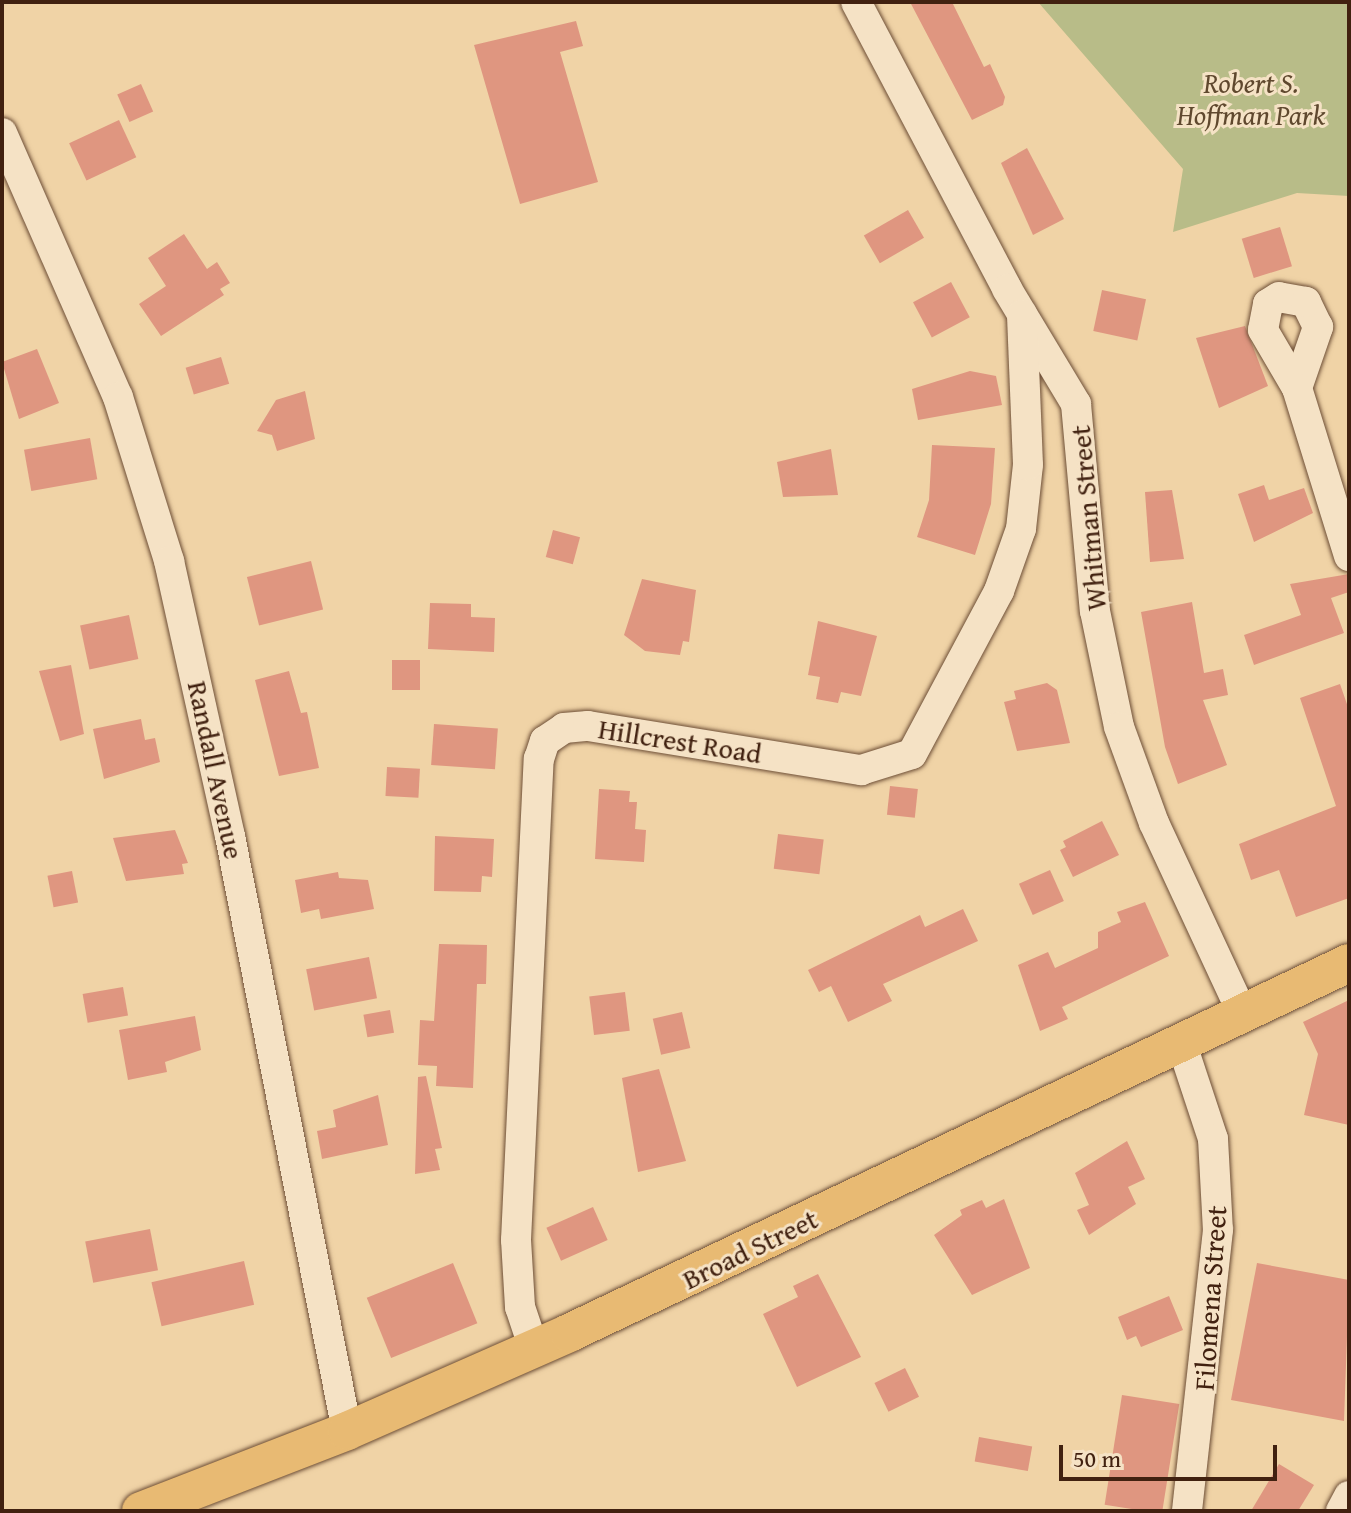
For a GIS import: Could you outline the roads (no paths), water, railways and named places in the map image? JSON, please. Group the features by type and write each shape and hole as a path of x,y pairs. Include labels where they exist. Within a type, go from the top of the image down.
{"main road":[{"name":"Broad Street","path":"162,1507 534,1349 1349,963"}],"street":[{"name":"Whitman Street","path":"856,2 1022,314 1076,404 1095,611 1127,754 1243,1015"},
{"name":"Randall Avenue","path":"2,133 118,397 169,561 227,822 347,1431"},
{"name":"Hillcrest Road","path":"534,1349 520,1307 516,1240 539,759 545,741 564,728 588,726 861,770 912,754 999,591 1021,529 1028,465 1022,314"},
{"path":"1297,388 1349,556"},
{"name":"Filomena Street","path":"1181,1042 1213,1139 1218,1230 1187,1511"},
{"path":"1341,1511 1349,1496"}],"park label":[{"name":"Robert S. Hoffman Park","path":"1251,99"}]}
